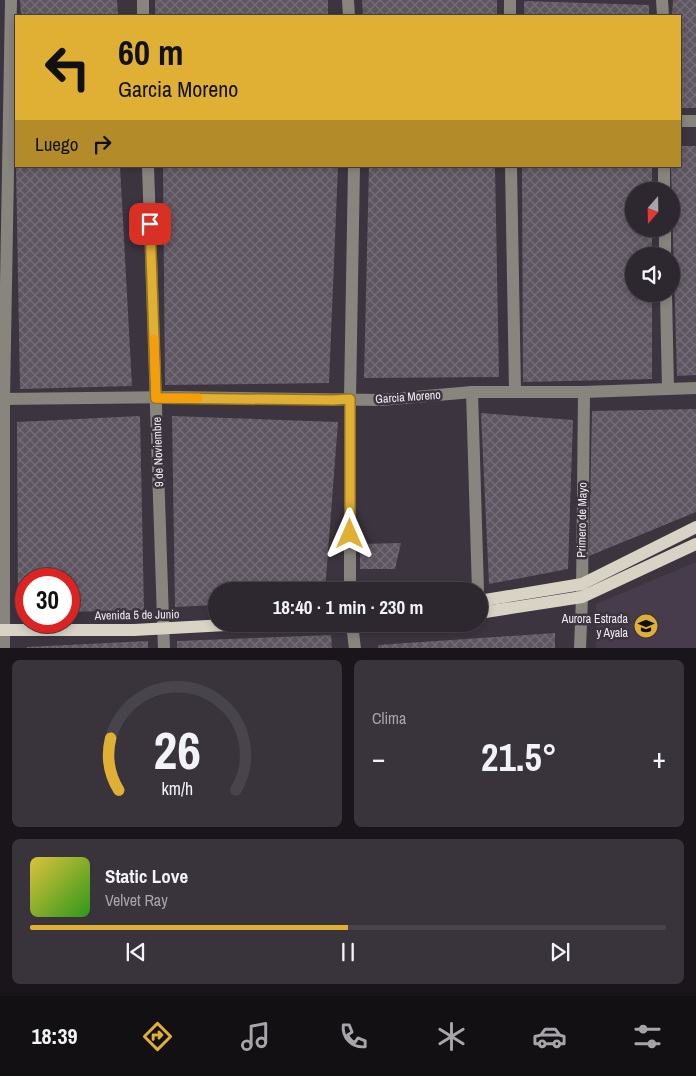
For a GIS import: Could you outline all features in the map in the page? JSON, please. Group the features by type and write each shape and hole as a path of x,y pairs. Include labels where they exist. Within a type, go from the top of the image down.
{"main road":[{"path":"488,600 582,590 696,527"},
{"path":"488,610 582,590 696,544"},
{"name":"Avenida 5 de Junio","path":"2,630 164,629 208,626"}],"street":[{"path":"4,648 2,630 2,399 11,0"},
{"path":"143,0 143,15"},
{"path":"348,0 349,15"},
{"path":"510,0 510,15"},
{"path":"662,0 662,15"},
{"path":"681,121 696,121"},
{"name":"9 de Noviembre","path":"148,167 164,648"},
{"path":"350,582 350,399 354,167"},
{"path":"511,167 515,391"},
{"path":"664,167 664,182"},
{"path":"666,302 668,389"},
{"name":"Garcia Moreno","path":"2,399 381,400 472,392 584,392 696,388"},
{"path":"472,392 478,582"},
{"name":"Primero de Mayo","path":"580,648 584,392"},
{"path":"353,632 355,648"}],"shaded area":[{"name":"Aurora Estrada y Ayala","path":"696,562 696,648 596,648 596,604"}],"building":[{"path":"20,0 117,0 118,15 21,15"},
{"path":"155,0 328,0 328,15 155,15"},
{"path":"362,0 497,0 497,15 363,15"},
{"path":"673,0 696,0 696,108 681,108 681,15 672,15"},
{"path":"524,1 649,5 649,15 524,15"},
{"path":"681,146 696,146 696,375 677,376 675,302 680,302 680,247 673,247 673,238 680,238 680,182 671,182 671,167 681,167"},
{"path":"16,167 120,167 132,386 20,389"},
{"path":"163,167 338,167 329,383 165,385"},
{"path":"369,167 495,167 499,377 364,378"},
{"path":"522,167 652,167 652,182 625,182 625,238 652,238 652,247 625,247 625,302 652,302 652,379 523,382"},
{"path":"696,409 696,512 589,556 592,411"},
{"path":"481,413 573,420 568,569 489,584"},
{"path":"140,416 144,610 80,612 80,568 18,568 17,422"},
{"path":"172,416 338,422 326,582 208,582 208,605 175,607"},
{"path":"401,543 395,569 360,569 360,544"},
{"path":"555,633 555,648 378,648 378,645"},
{"path":"331,635 332,648 177,648 177,641"},
{"path":"148,641 148,648 27,647"}],"slow traffic":[{"path":"154,339 156,398 198,398"}],"place":[{"name":"Aurora Estrada y Ayala","path":"646,626"}],"route":[{"path":"150,224 156,398 350,399 350,534"}]}
